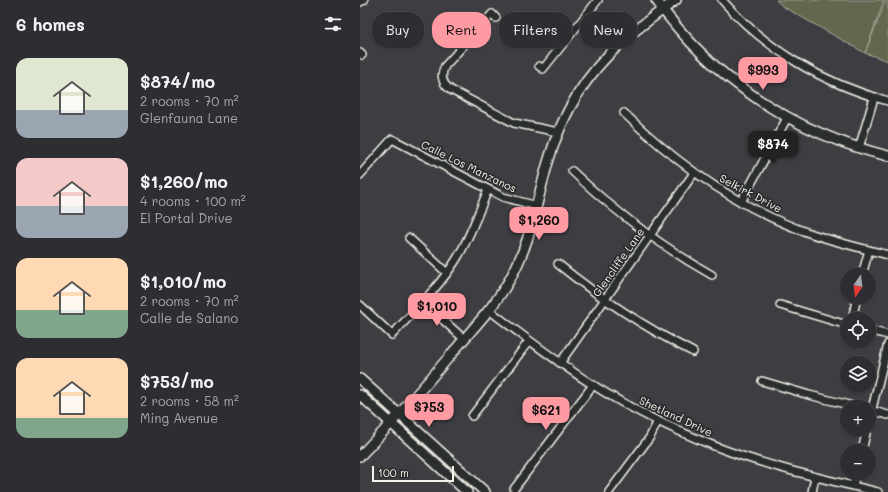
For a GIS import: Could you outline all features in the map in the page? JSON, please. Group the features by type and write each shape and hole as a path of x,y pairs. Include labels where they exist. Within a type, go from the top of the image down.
{"street":[{"path":"360,2 364,0"},
{"path":"589,12 598,0"},
{"path":"656,0 691,44 726,76 758,100 787,118 827,137 888,156"},
{"path":"637,31 676,0"},
{"path":"722,0 753,30 785,55 826,78 852,90 888,102"},
{"path":"496,18 492,14 445,66 442,75 444,84 451,90 514,122 558,132"},
{"path":"539,66 543,69 580,23"},
{"path":"360,456 400,415 489,310 507,284 518,263 531,230 548,160 558,132 583,87 597,68 616,48"},
{"path":"859,148 874,98"},
{"name":"Selkirk Drive","path":"624,113 667,153 694,173 741,202 779,221 808,232 888,255"},
{"path":"741,202 787,118"},
{"name":"Calle Los Manzanos","path":"360,175 392,139 488,190 513,200 538,206"},
{"path":"572,171 611,207 650,237 675,254 712,275"},
{"name":"Glencliffe Lane","path":"560,363 694,173"},
{"path":"360,306 392,335 447,273 456,260 469,237 488,190"},
{"path":"409,238 447,273"},
{"path":"864,268 869,250"},
{"path":"558,264 605,300 652,330 692,352"},
{"path":"422,301 464,339"},
{"path":"780,305 840,323"},
{"name":"Shetland Drive","path":"489,310 560,363 593,385 683,433 741,456 777,467 878,492"},
{"path":"876,332 888,335"},
{"path":"472,416 529,340"},
{"path":"873,400 888,344"},
{"path":"360,379 485,492"},
{"path":"762,381 840,403"},
{"path":"514,489 593,385"},
{"path":"360,395 467,492"},
{"path":"876,412 888,415"},
{"path":"609,492 650,437 658,421"},
{"path":"812,492 815,477"},
{"path":"853,486 854,480"}],"green space":[{"path":"776,0 884,0 865,53 782,6"},
{"path":"886,0 888,0 888,61 865,53"}]}
